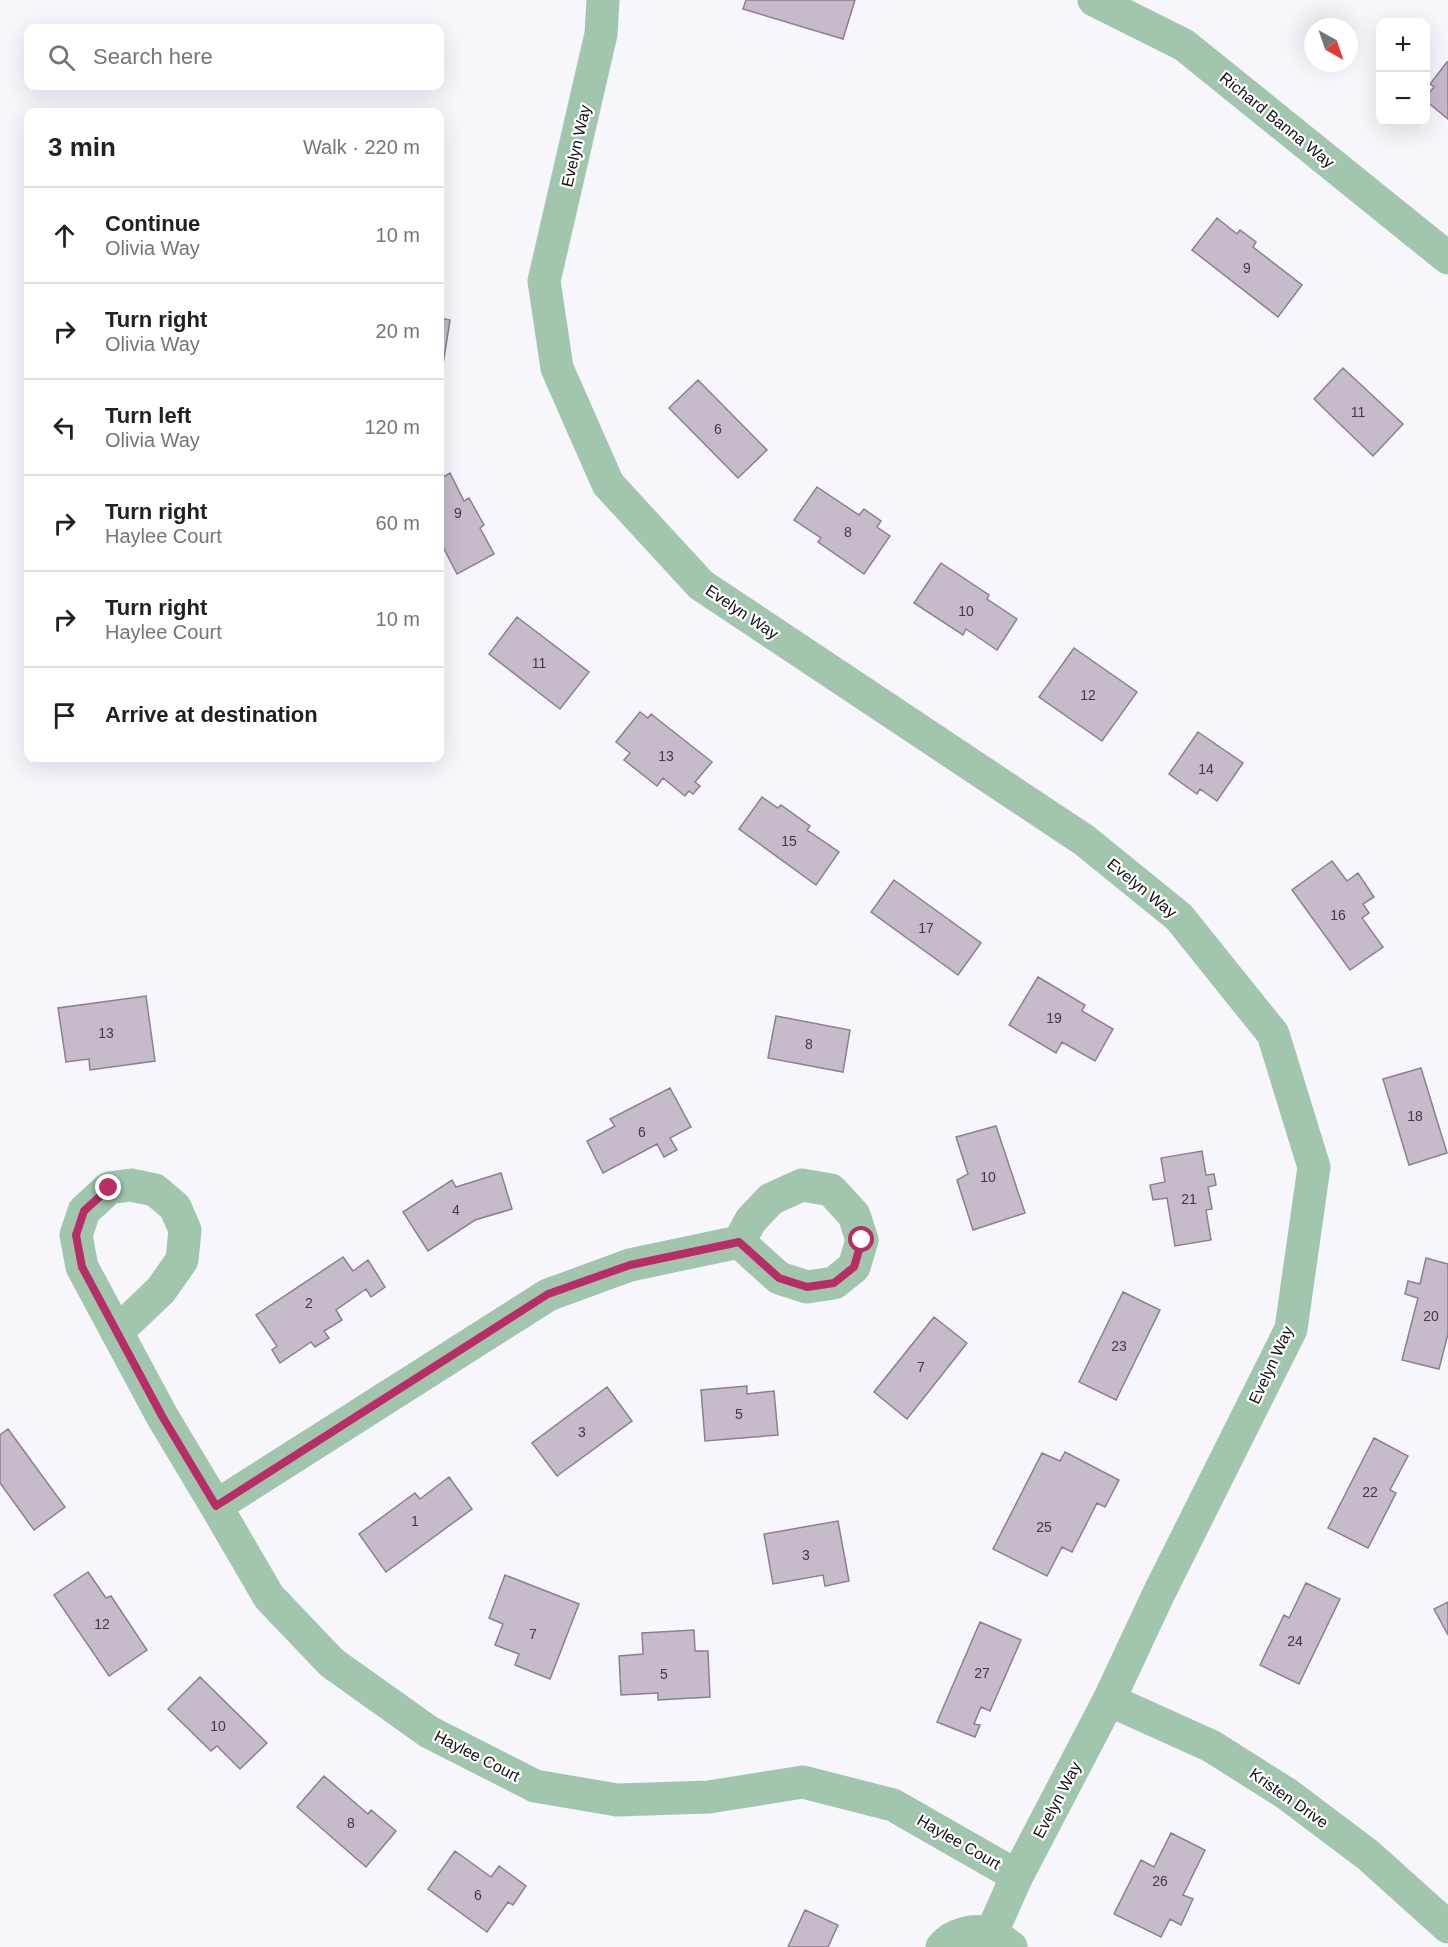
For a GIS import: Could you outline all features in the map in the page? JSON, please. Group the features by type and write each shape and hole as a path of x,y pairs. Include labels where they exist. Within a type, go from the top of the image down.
{"street":[{"name":"Evelyn Way","path":"603,0 601,34 544,281 557,368 608,484 701,585 1084,840 1179,917 1273,1034 1314,1167 1291,1329 1160,1591 1109,1700 1017,1876 1001,1940 969,1932 948,1940 942,1947"},
{"name":"Richard Banna Way","path":"1094,0 1185,45 1448,258"},
{"path":"216,1506 548,1294 630,1265 739,1242"},
{"name":"Haylee Court","path":"117,1332 162,1416 269,1597 332,1663 429,1732 535,1786 617,1800 709,1797 803,1782 893,1805 1017,1876"},
{"name":"Kristen Drive","path":"1109,1700 1211,1746 1287,1794 1368,1855 1448,1927"}],"building":[{"path":"746,0 855,0 843,39 743,9"},
{"path":"1448,62 1448,119 1430,104 1430,92 1434,87 1430,84"},
{"path":"1217,218 1237,234 1240,230 1256,242 1253,247 1302,285 1278,317 1192,250"},
{"path":"444,319 450,320 444,358"},
{"path":"1343,368 1403,424 1373,456 1314,399"},
{"path":"698,380 767,450 738,478 669,408"},
{"path":"450,473 464,501 469,498 484,525 480,528 494,554 457,574 444,549 444,477"},
{"path":"817,487 859,515 864,509 881,521 877,527 890,536 864,574 818,542 821,538 794,520"},
{"path":"941,563 989,595 987,599 1017,619 997,650 966,629 963,635 914,603"},
{"path":"517,617 589,672 560,709 489,654"},
{"path":"1074,648 1137,692 1102,741 1039,697"},
{"path":"640,712 648,718 651,714 712,762 695,782 700,786 693,794 689,791 685,796 663,778 657,786 624,760 630,753 616,742"},
{"path":"1198,732 1243,763 1217,801 1200,789 1197,794 1169,774"},
{"path":"762,797 778,808 781,805 810,826 807,830 839,852 816,885 739,829"},
{"path":"1332,861 1347,881 1358,873 1374,897 1363,904 1369,913 1362,918 1383,947 1350,970 1292,890"},
{"path":"894,880 981,943 958,975 871,912"},
{"path":"1038,977 1085,1005 1082,1011 1113,1029 1095,1061 1062,1042 1056,1053 1009,1025"},
{"path":"146,996 155,1061 90,1070 89,1059 66,1062 58,1008"},
{"path":"776,1016 850,1030 843,1072 768,1058"},
{"path":"1421,1068 1447,1153 1409,1165 1383,1079"},
{"path":"670,1088 691,1127 670,1138 677,1150 664,1157 657,1144 603,1173 587,1141 615,1126 610,1119"},
{"path":"996,1126 1025,1213 973,1230 957,1180 968,1174 956,1137"},
{"path":"1202,1151 1206,1175 1214,1174 1216,1185 1208,1187 1212,1209 1206,1210 1211,1240 1175,1246 1167,1198 1153,1200 1150,1185 1165,1182 1161,1158"},
{"path":"501,1173 512,1209 475,1220 428,1251 403,1212 452,1180 456,1187"},
{"path":"343,1257 353,1271 368,1260 385,1287 371,1297 366,1289 336,1310 342,1320 324,1331 329,1338 315,1347 311,1342 280,1363 272,1350 277,1346 256,1315"},
{"path":"1426,1258 1448,1264 1448,1334 1439,1369 1402,1360 1418,1298 1405,1294 1408,1281 1420,1284"},
{"path":"1123,1292 1160,1310 1116,1400 1079,1382"},
{"path":"934,1317 967,1343 907,1419 874,1392"},
{"path":"747,1386 747,1394 774,1391 778,1435 705,1441 701,1390"},
{"path":"607,1387 632,1421 557,1476 532,1443"},
{"path":"8,1429 65,1507 34,1530 0,1483 0,1435"},
{"path":"1374,1438 1408,1456 1390,1490 1396,1493 1368,1548 1328,1528"},
{"path":"1065,1452 1119,1480 1105,1507 1097,1503 1072,1552 1062,1547 1047,1576 993,1549 1042,1453 1060,1461"},
{"path":"449,1477 472,1509 386,1572 359,1534 415,1493 420,1499"},
{"path":"838,1521 849,1581 825,1586 823,1575 773,1584 764,1534"},
{"path":"88,1572 106,1598 111,1596 147,1650 109,1676 54,1595"},
{"path":"505,1575 579,1604 550,1679 515,1665 519,1654 495,1645 503,1624 489,1618"},
{"path":"1306,1583 1340,1599 1299,1684 1260,1665 1284,1615 1289,1618"},
{"path":"1448,1602 1448,1635 1434,1609"},
{"path":"980,1622 1021,1640 990,1711 981,1707 974,1724 980,1725 975,1737 937,1722"},
{"path":"694,1630 695,1651 708,1651 710,1697 658,1700 658,1693 621,1695 619,1656 643,1654 642,1633"},
{"path":"200,1677 267,1743 240,1769 217,1746 211,1751 168,1709"},
{"path":"324,1776 368,1814 371,1810 396,1831 366,1867 297,1807"},
{"path":"1171,1833 1205,1850 1183,1895 1193,1899 1181,1925 1170,1919 1161,1937 1114,1914 1141,1860 1154,1867"},
{"path":"455,1851 491,1877 499,1866 526,1886 513,1905 508,1902 487,1932 428,1889"},
{"path":"805,1910 838,1925 828,1947 788,1947"}],"route":[{"path":"109,1188 84,1211 76,1235 82,1267 162,1416 216,1506 548,1294 630,1265 739,1242 779,1278 807,1287 834,1283 854,1267 862,1240"}]}
